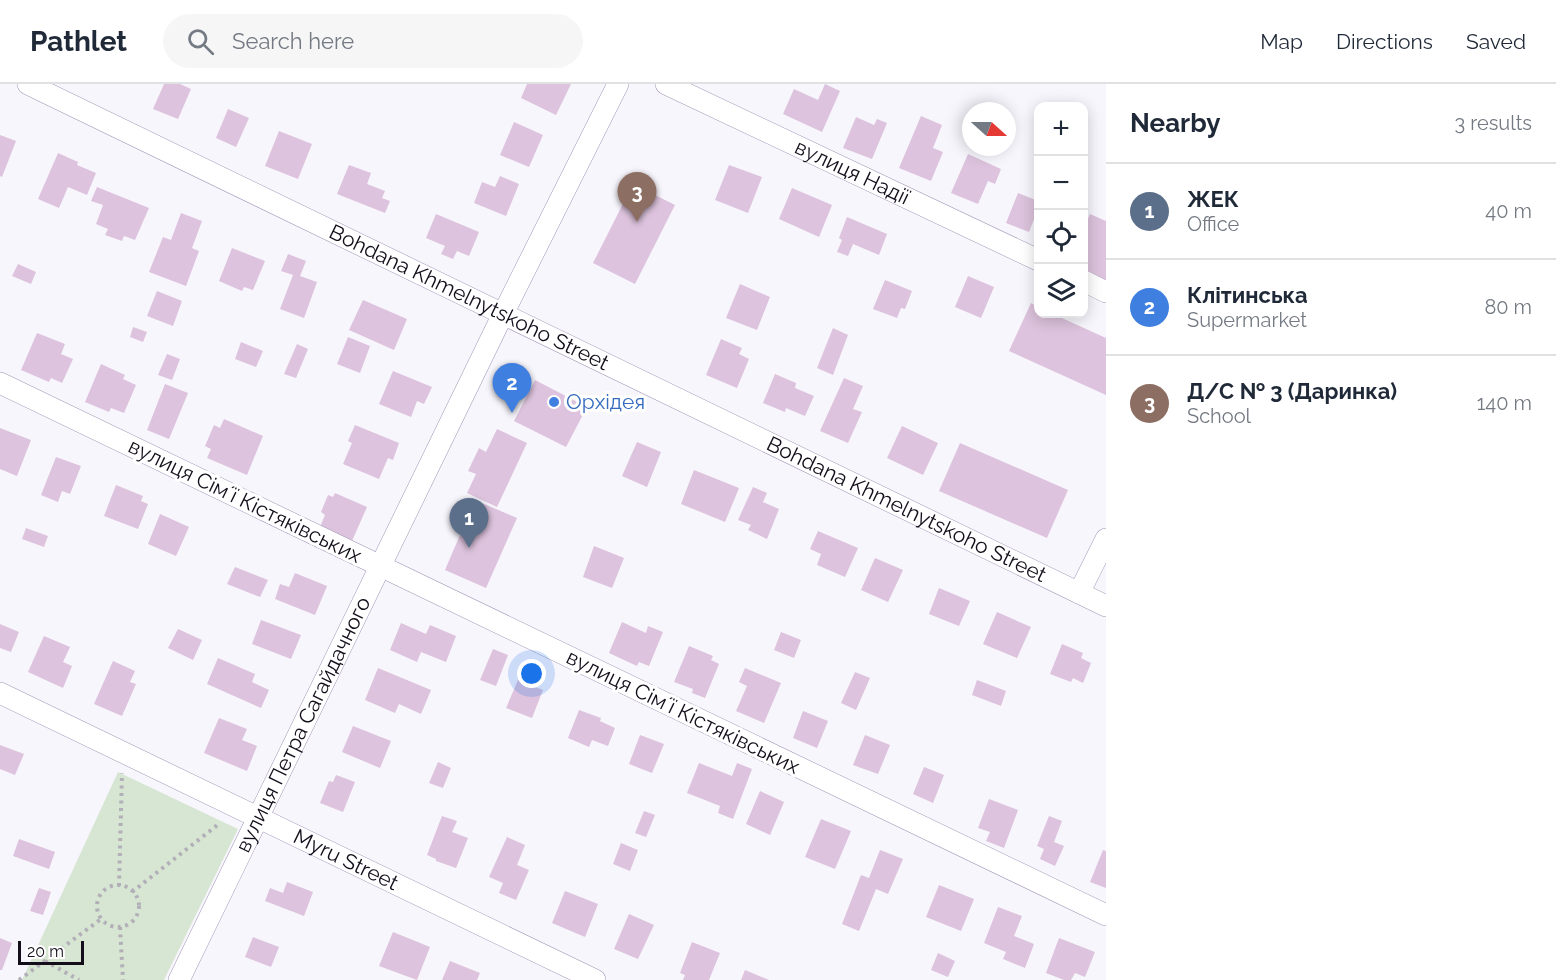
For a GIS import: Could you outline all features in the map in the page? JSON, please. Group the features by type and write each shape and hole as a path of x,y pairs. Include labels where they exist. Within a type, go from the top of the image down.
{"street":[{"name":"Bohdana Khmelnytskoho Street","path":"28,84 1106,606"},
{"name":"вулиця Петра Сагайдачного","path":"179,980 503,314 618,84"},
{"name":"вулиця Надії","path":"666,84 1034,258"},
{"path":"1088,283 1106,292"},
{"name":"вулиця Сімʼї Кістяківських","path":"0,383 1106,915"},
{"path":"1079,593 1106,539"},
{"name":"Myru Street","path":"0,693 595,980"}],"path":[{"path":"119,886 123,752"},
{"path":"132,892 240,807"},
{"path":"119,886 124,886 132,892 138,900 139,907 134,919 129,924 120,927 110,926 101,919 97,910 99,896 110,887 119,886"},
{"path":"19,980 101,919"},
{"path":"120,927 123,980"},
{"path":"45,961 79,980"}],"green space":[{"path":"118,772 238,829 164,980 22,980"}],"building":[{"path":"164,84 180,84 191,89 178,119 153,109"},
{"path":"527,84 571,84 556,115 521,98"},
{"path":"825,84 840,91 822,132 783,114 794,89 818,100"},
{"path":"228,109 249,118 236,147 216,138"},
{"path":"921,116 942,125 933,148 943,152 931,181 899,168"},
{"path":"856,117 874,125 877,119 887,123 872,159 843,148"},
{"path":"514,122 543,135 529,167 500,155"},
{"path":"279,131 312,144 298,179 265,166"},
{"path":"0,135 16,141 2,177 0,176"},
{"path":"58,153 96,173 87,195 68,187 59,208 38,199"},
{"path":"967,156 972,156 1001,169 995,184 988,181 978,204 951,193"},
{"path":"349,165 371,173 367,184 385,191 382,198 390,201 385,213 337,194"},
{"path":"729,165 762,177 748,213 715,200"},
{"path":"500,176 519,184 506,216 474,203 482,182 495,187"},
{"path":"633,184 675,205 635,284 593,263"},
{"path":"97,187 149,208 135,240 124,236 122,241 105,235 108,229 96,224 103,205 91,201"},
{"path":"792,188 832,205 819,237 779,219"},
{"path":"1018,193 1034,199 1034,219 1029,232 1006,223"},
{"path":"181,213 202,221 192,248 199,251 186,286 149,272 163,237 171,240"},
{"path":"436,214 479,232 469,256 457,251 453,259 441,254 445,246 426,238"},
{"path":"1090,214 1106,221 1106,280 1088,272 1088,219"},
{"path":"847,217 887,234 879,255 853,244 848,256 837,252 842,240 839,238"},
{"path":"232,248 265,261 253,290 244,287 242,291 219,281"},
{"path":"288,254 306,261 300,276 317,282 304,318 280,309 293,275 281,271"},
{"path":"18,264 36,272 31,284 12,276"},
{"path":"968,276 994,287 981,318 955,307"},
{"path":"885,280 912,291 905,309 901,308 897,318 873,309"},
{"path":"740,284 770,297 757,330 726,318"},
{"path":"157,291 182,301 173,326 147,316"},
{"path":"363,300 407,319 394,350 349,330"},
{"path":"1031,303 1034,305 1034,318 1062,318 1106,338 1106,395 1009,351"},
{"path":"133,327 147,332 143,342 130,337"},
{"path":"833,328 848,335 833,375 817,368"},
{"path":"37,333 65,344 61,354 73,359 62,383 51,378 49,382 21,370"},
{"path":"348,337 370,346 360,373 337,364"},
{"path":"721,339 742,348 739,354 749,359 737,388 706,375"},
{"path":"241,342 263,351 256,367 235,359"},
{"path":"297,344 308,349 296,378 284,374"},
{"path":"167,354 180,359 172,380 158,375"},
{"path":"101,364 125,375 123,379 136,385 124,413 111,408 109,412 85,402"},
{"path":"393,371 432,387 424,404 417,401 411,417 379,404"},
{"path":"775,374 796,383 795,388 814,396 805,416 786,408 785,412 763,403"},
{"path":"844,378 863,386 853,409 862,412 848,443 820,431"},
{"path":"535,380 587,407 566,447 514,421"},
{"path":"165,384 188,393 169,439 147,430"},
{"path":"224,419 263,436 247,475 207,458 211,449 205,446 214,425 220,428"},
{"path":"355,425 399,443 393,460 388,458 379,479 343,464 352,443 348,441"},
{"path":"902,426 938,443 923,475 887,458"},
{"path":"0,428 31,440 17,476 0,469"},
{"path":"497,429 527,443 497,507 467,493 476,474 468,471 479,448 486,452"},
{"path":"637,442 661,452 647,487 622,476"},
{"path":"960,443 1068,490 1047,538 939,491"},
{"path":"56,457 81,466 70,494 62,491 58,502 41,495"},
{"path":"694,470 739,488 725,522 681,504"},
{"path":"116,485 143,496 141,501 148,504 138,529 104,516"},
{"path":"753,487 767,493 763,502 779,509 767,539 748,530 751,525 738,520"},
{"path":"335,493 367,507 352,541 320,527 325,515 321,512 328,495 333,497"},
{"path":"475,500 517,518 486,588 445,570"},
{"path":"160,514 189,527 176,556 148,544"},
{"path":"26,528 48,536 44,547 22,539"},
{"path":"818,531 858,548 845,577 817,565 821,554 810,549"},
{"path":"594,546 624,558 612,588 583,577"},
{"path":"875,558 903,570 888,602 861,590"},
{"path":"235,567 268,580 260,597 227,584"},
{"path":"295,573 327,586 315,615 275,599 280,584 289,587"},
{"path":"939,588 970,601 959,626 929,614"},
{"path":"997,612 1031,627 1017,658 983,644"},
{"path":"261,620 301,635 291,659 252,644"},
{"path":"622,622 646,633 648,626 663,632 649,666 639,662 637,666 609,653"},
{"path":"401,623 426,634 430,625 456,636 446,662 421,652 417,662 390,650"},
{"path":"0,624 19,632 11,652 0,648"},
{"path":"178,629 202,640 193,660 168,648"},
{"path":"781,632 801,640 794,658 774,650"},
{"path":"44,636 70,647 63,662 72,666 63,688 28,672"},
{"path":"1062,644 1083,653 1081,658 1091,663 1083,683 1073,678 1071,682 1050,674"},
{"path":"689,646 713,656 711,660 719,664 705,698 692,693 693,689 674,682"},
{"path":"493,649 508,655 496,686 480,680"},
{"path":"218,658 255,674 252,682 269,690 261,708 207,684"},
{"path":"113,661 135,671 130,682 136,684 122,716 94,704"},
{"path":"378,668 431,690 421,714 399,704 395,713 365,700"},
{"path":"745,668 781,683 764,723 736,711 747,686 739,682"},
{"path":"855,672 870,678 856,710 841,703"},
{"path":"518,680 543,690 532,718 506,708"},
{"path":"977,680 1006,691 1001,706 972,695"},
{"path":"579,710 601,718 600,721 615,728 608,746 592,740 589,747 568,738"},
{"path":"803,711 828,721 817,748 793,738"},
{"path":"219,718 247,729 242,740 257,746 247,771 204,753"},
{"path":"353,726 391,741 380,768 342,752"},
{"path":"640,735 664,744 652,773 629,764"},
{"path":"865,735 890,745 878,774 853,765"},
{"path":"0,745 24,754 15,775 0,769"},
{"path":"438,762 451,768 443,788 429,783"},
{"path":"699,763 732,776 737,763 752,769 733,819 718,813 720,806 687,793"},
{"path":"924,767 944,775 933,803 913,794"},
{"path":"336,775 355,782 343,812 320,803 329,781 333,782"},
{"path":"760,791 784,802 770,835 746,824"},
{"path":"989,799 1018,810 1004,848 986,841 990,832 978,828"},
{"path":"644,811 655,815 646,837 635,833"},
{"path":"442,816 457,821 452,832 468,838 456,868 427,855"},
{"path":"1049,816 1062,821 1054,842 1064,846 1055,866 1040,859 1044,849 1037,846"},
{"path":"821,819 851,831 835,869 805,857"},
{"path":"507,837 525,845 517,865 529,870 516,900 499,893 503,883 489,877"},
{"path":"19,839 55,852 49,869 13,856"},
{"path":"621,843 638,850 630,871 613,864"},
{"path":"880,850 903,859 888,894 876,889 859,931 842,924 861,875 869,878"},
{"path":"1103,850 1106,851 1106,888 1090,882"},
{"path":"287,882 313,892 304,916 265,901 270,888 283,893"},
{"path":"939,885 974,899 961,931 926,917"},
{"path":"39,888 51,892 43,915 30,911"},
{"path":"565,891 598,904 585,937 552,923"},
{"path":"998,907 1022,916 1014,936 1034,944 1025,968 1003,959 1006,952 984,943"},
{"path":"629,914 654,925 638,959 614,949"},
{"path":"393,932 430,947 417,980 379,966"},
{"path":"253,937 279,947 271,967 245,957"},
{"path":"0,938 12,943 2,970 0,970"},
{"path":"1059,938 1095,952 1085,977 1075,973 1071,980 1064,980 1046,973"},
{"path":"692,942 720,953 709,980 683,980 685,975 680,973"},
{"path":"938,953 955,961 948,977 931,970"},
{"path":"450,961 480,973 477,980 442,980"},
{"path":"745,970 769,980 741,980"}],"place":[{"name":"Д/С № 3 (Даринка)","path":"637,222"},
{"name":"Орхідея","path":"554,402"},
{"name":"Клітинська","path":"512,413"},
{"name":"ЖЕК","path":"469,548"}]}
